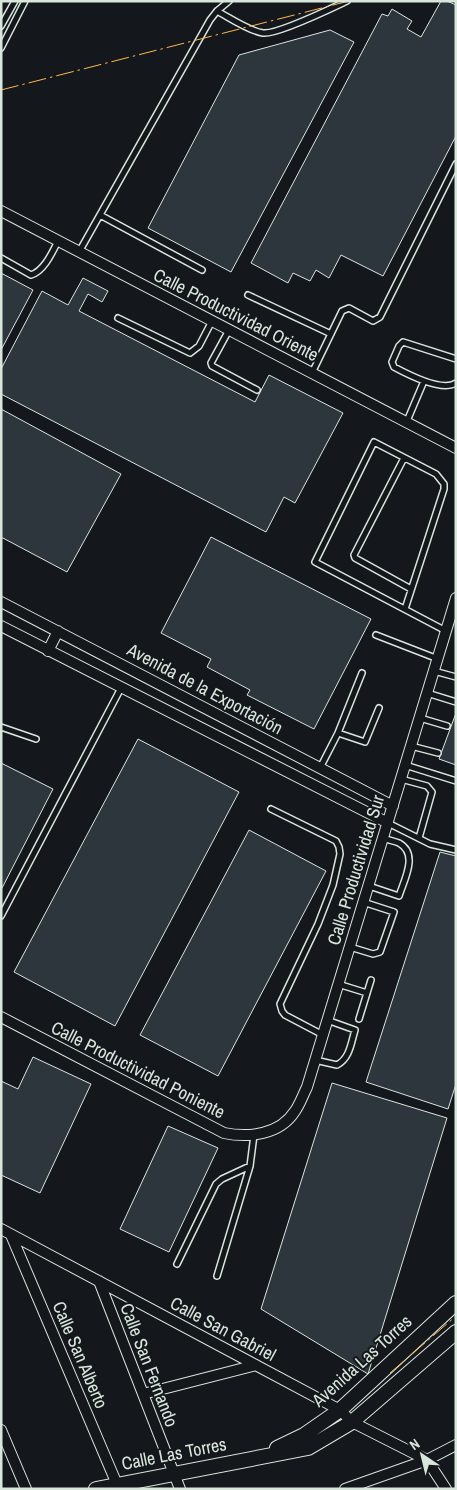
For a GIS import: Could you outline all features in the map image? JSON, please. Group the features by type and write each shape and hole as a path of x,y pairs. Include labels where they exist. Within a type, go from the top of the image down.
{"street":[{"name":"Calle Productividad Oriente","path":"1,211 456,448"},
{"name":"Calle Productividad Sur","path":"258,1134 279,1126 294,1113 307,1087 456,598"},
{"name":"Avenida de la Exportación","path":"1,602 393,806"},
{"name":"Avenida de la Exportación","path":"1,626 388,823"},
{"path":"48,650 58,631"},
{"name":"Calle Productividad Poniente","path":"1,1017 224,1133 240,1136 258,1134"},
{"name":"Calle San Gabriel","path":"1,1229 340,1410 352,1422 427,1460"},
{"name":"Calle San Alberto","path":"11,1235 119,1487"},
{"name":"Calle San Fernando","path":"99,1281 180,1489"},
{"name":"Avenida Las Torres","path":"260,1456 304,1435 340,1410 456,1303"},
{"name":"Avenida Las Torres","path":"260,1456 308,1448 352,1422 456,1332"},
{"path":"143,1394 256,1365"},
{"path":"1,1430 26,1489"},
{"path":"345,1489 370,1485 456,1445"},
{"name":"Calle Las Torres","path":"96,1489 119,1487 174,1473 260,1456"},
{"path":"427,1460 446,1489"}],"lane":[{"path":"1,26 15,1"},
{"path":"1,48 26,1"},
{"path":"79,253 206,28 217,11 229,1"},
{"path":"217,11 264,34 272,33 310,18 347,1"},
{"path":"312,372 345,308 349,308 373,321 380,316 456,164"},
{"path":"100,215 202,270"},
{"path":"1,258 31,275 36,273 46,262 58,241"},
{"path":"248,295 331,334"},
{"path":"118,318 190,352 199,346 212,321"},
{"path":"229,330 211,363 212,366 257,390"},
{"path":"456,358 403,342 399,346 392,362 394,367 424,381 447,386 456,383"},
{"path":"407,421 424,381"},
{"path":"405,609 444,484 436,474 374,442 315,562 446,631"},
{"path":"404,458 354,555 355,558 411,590"},
{"path":"376,635 438,659"},
{"path":"434,671 456,677"},
{"path":"320,768 338,733 362,673"},
{"path":"1,916 121,688"},
{"path":"428,693 456,702"},
{"path":"338,733 364,742 379,708"},
{"path":"420,718 447,726"},
{"path":"1,726 36,739"},
{"path":"411,746 438,753"},
{"path":"405,765 456,781"},
{"path":"401,779 427,786 432,792 419,838"},
{"path":"271,809 336,841 339,847 340,854 333,884 318,924 280,1004 285,1015 323,1035"},
{"path":"388,823 439,847 456,850"},
{"path":"369,886 399,896 410,863 409,855 399,843 383,838"},
{"path":"350,947 373,954 380,952 394,912 363,902"},
{"path":"359,1019 371,980"},
{"path":"338,984 367,993"},
{"path":"315,1060 337,1065 343,1062 348,1054 355,1030 327,1020"},
{"path":"217,1276 258,1134"},
{"path":"177,1264 216,1184 222,1179 250,1166"}],"building":[{"path":"441,1 447,1 456,5 456,136 383,276 341,255 329,278 316,270 310,281 293,273 288,283 251,263 382,14 388,16 392,9 412,21 407,29 421,37"},
{"path":"330,30 354,42 231,272 148,228 239,55"},
{"path":"1,273 33,290 1,350"},
{"path":"83,278 108,291 102,302 88,294 79,311 255,402 269,375 343,413 295,503 284,497 266,532 1,394 1,369 42,291 68,305"},
{"path":"1,409 121,474 67,572 1,537"},
{"path":"211,537 371,619 314,729 247,695 250,690 207,667 211,659 161,633"},
{"path":"456,713 456,765 439,759"},
{"path":"138,739 239,792 115,1026 14,972"},
{"path":"1,763 53,789 1,890"},
{"path":"249,830 326,871 218,1076 140,1035"},
{"path":"440,852 456,856 456,1084 448,1109 366,1082"},
{"path":"33,1057 91,1084 40,1193 1,1175 1,1081 18,1089"},
{"path":"332,1083 447,1118 368,1374 261,1309"},
{"path":"168,1126 218,1148 169,1252 120,1229"}],"power":[{"path":"1,90 349,1"},
{"path":"390,1373 456,1316"}]}
